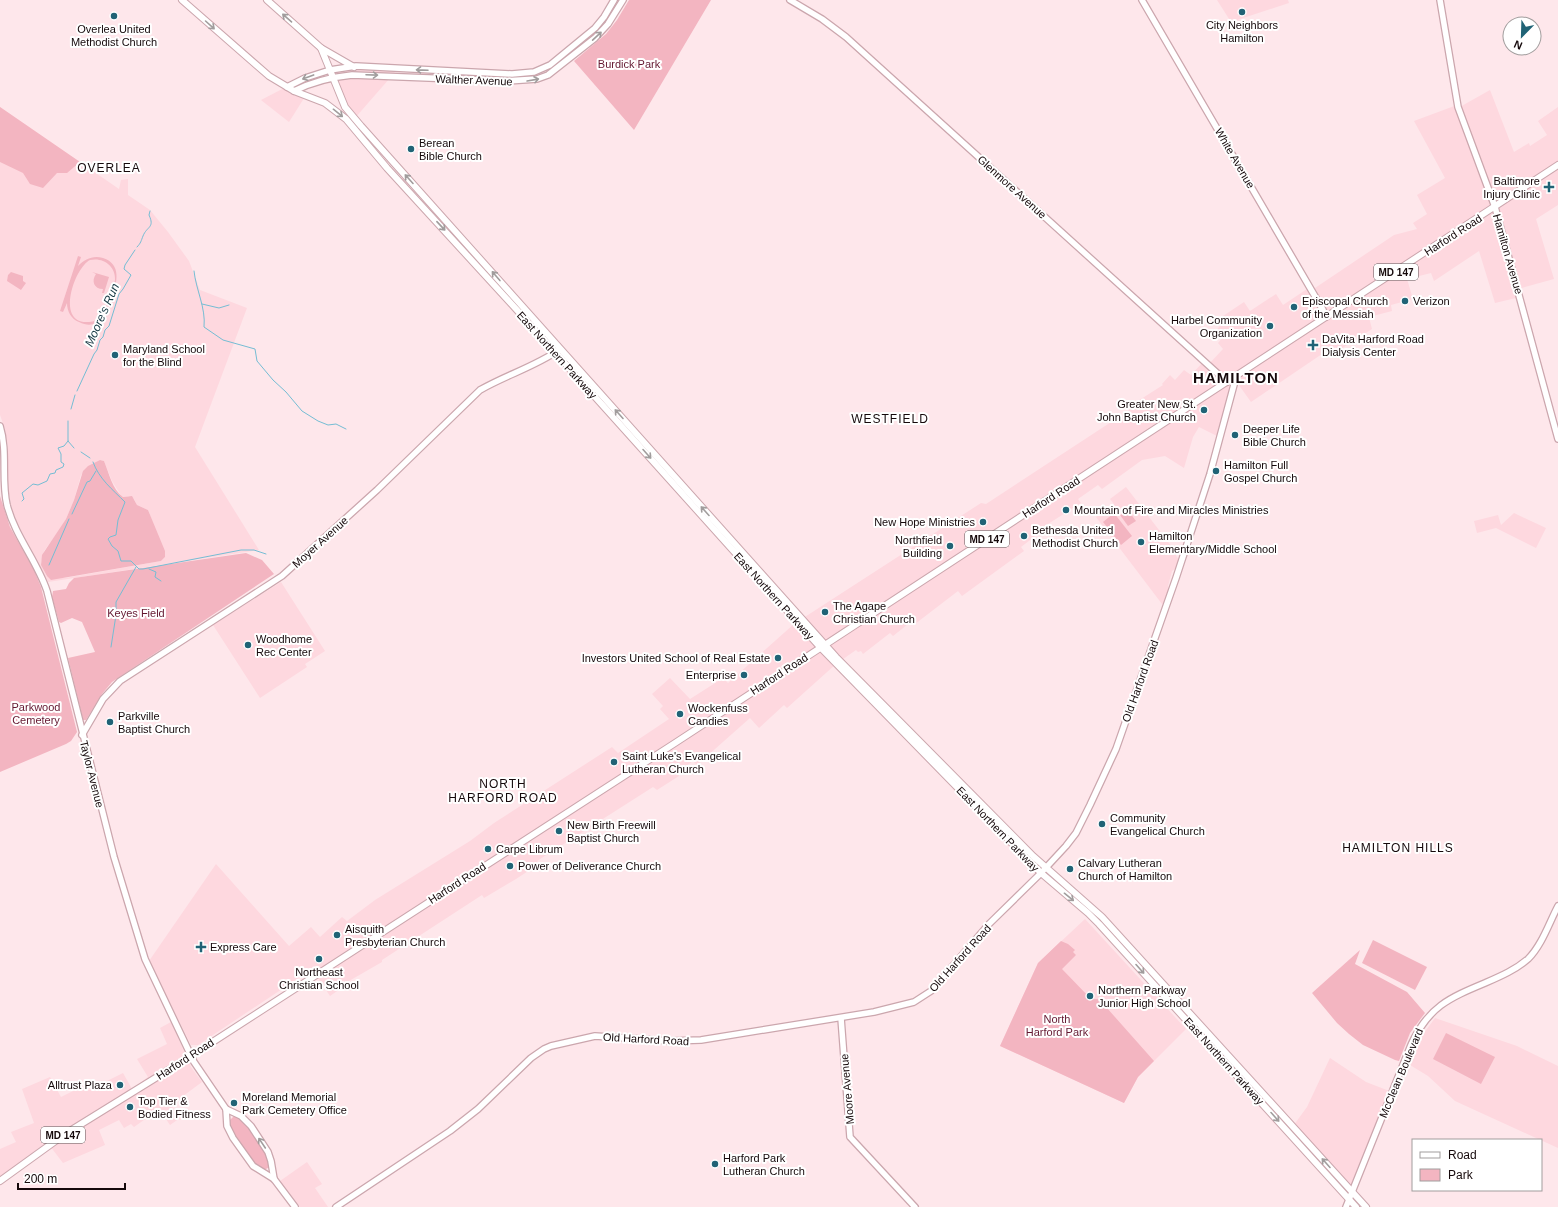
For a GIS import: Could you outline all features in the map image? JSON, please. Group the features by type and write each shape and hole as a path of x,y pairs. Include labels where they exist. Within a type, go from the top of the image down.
{"main road":[{"name":"East Northern Parkway","path":"182,0 269,76 294,91 325,103 346,119 387,168 558,351 822,646 1043,871 1088,913 1114,940 1356,1207"},
{"path":"267,0 321,48 354,67"},
{"name":"East Northern Parkway","path":"321,48 345,108 433,206 558,351"},
{"name":"Harford Road","path":"0,1181 65,1134 191,1056 675,743 1495,208 1558,165"},
{"path":"427,211 433,206"},
{"name":"East Northern Parkway","path":"1043,871 1102,917 1366,1207"}],"street":[{"name":"Walther Avenue","path":"287,87 305,78 330,70 354,67 512,74 534,72 550,65 595,28 604,17 614,0"},
{"name":"Walther Avenue","path":"294,91 306,85 333,77 365,75 506,81 537,80 548,75 595,38 608,24 623,0"},
{"name":"Glenmore Avenue","path":"790,0 838,30 860,49 1227,382"},
{"name":"White Avenue","path":"1142,0 1323,310 1326,318"},
{"name":"Hamilton Avenue","path":"1440,0 1458,107 1495,208 1558,439"},
{"name":"Moyer Avenue","path":"82,735 103,699 116,684 282,576 371,495 480,390 532,366 558,351"},
{"name":"Old Harford Road","path":"336,1207 450,1131 478,1109 525,1063 551,1046 595,1036 670,1041 694,1041 841,1018 896,1007 914,1002 935,987 989,924 1043,871 1076,833 1116,749 1144,671 1195,521 1235,381 1234,377"},
{"name":"Taylor Avenue","path":"0,426 3,442 4,488 8,506 16,528 45,586 114,857 142,952 191,1056 226,1109 229,1130 240,1149 256,1169 274,1179 295,1207"},
{"name":"McClean Boulevard","path":"1346,1207 1411,1045 1423,1022 1435,1009 1452,998 1512,971 1525,961 1538,946 1558,906"},
{"name":"Moore Avenue","path":"841,1018 850,1137 915,1207"},
{"name":"Taylor Avenue","path":"226,1109 244,1118 262,1142 270,1157 274,1179"}],"shaded area":[{"name":"City Neighbors Hamilton","path":"1217,0 1288,0 1289,3 1231,22"},
{"path":"359,70 396,71 355,118 345,105 331,73"},
{"path":"288,86 306,95 289,122 261,100"},
{"path":"1490,90 1514,152 1529,143 1530,146 1547,135 1538,121 1558,107 1558,205 1536,219 1554,279 1518,289 1520,297 1495,303 1479,251 1434,281 1431,273 1407,279 1413,299 1391,305 1392,311 1369,317 1372,329 1338,351 1336,347 1321,352 1322,354 1251,402 1236,381 1221,438 1199,427 1193,437 1184,468 1165,456 1142,460 1102,489 1098,485 1078,499 1081,503 1037,531 1038,534 1021,547 1024,551 962,596 958,591 915,624 912,621 893,636 890,633 863,654 861,651 858,652 856,650 836,664 787,708 784,705 759,728 750,718 697,765 693,761 677,773 679,776 657,790 653,787 537,861 539,864 516,879 484,898 482,895 382,960 382,962 342,985 343,987 330,996 312,969 198,1045 191,1045 149,961 216,864 289,946 311,927 320,937 342,917 347,921 375,900 470,841 494,823 612,747 618,753 669,719 660,709 663,706 652,694 670,678 690,699 723,678 728,683 794,624 981,503 986,504 1131,409 1130,406 1163,385 1162,384 1170,375 1175,380 1184,370 1191,375 1204,361 1208,365 1223,349 1218,343 1223,337 1216,331 1222,323 1217,320 1244,302 1250,311 1276,294 1283,305 1310,287 1312,290 1394,235 1417,229 1413,223 1427,214 1417,195 1445,178 1414,121 1457,105 1458,108"},
{"name":"Maryland School for the Blind","path":"0,107 119,189 121,180 128,179 128,195 150,210 168,232 189,261 200,290 247,308 195,447 259,550 48,582 17,522 12,509 8,489 8,446 5,429 0,415","holes":["100,460 104,461 112,481 120,494 123,497 129,496 134,499 137,505 148,510 165,557 161,561 65,578 47,576 41,563 44,551 66,519 74,500 81,475"]},
{"name":"Hamilton Elementary/Middle School","path":"1126,487 1172,547 1171,548 1179,560 1176,568 1172,571 1168,586 1169,590 1163,604 1096,517 1114,504 1110,499"},
{"path":"1514,513 1546,528 1536,548 1496,528 1477,533 1474,521 1498,515 1501,525"},
{"path":"281,582 325,651 305,664 307,667 260,698 213,625"},
{"name":"North Harford Park","path":"1085,919 1186,1029 1138,1077 1124,1103 1000,1046 1038,963"},
{"path":"1435,1018 1517,1046 1558,1066 1558,1148 1542,1141 1542,1139 1538,1139 1455,1101 1428,1076 1410,1065 1421,1037"},
{"path":"171,1022 191,1067 202,1082 171,1105 180,1118 170,1125 162,1113 158,1110 134,1127 131,1124 124,1128 119,1120 99,1130 105,1145 63,1163 47,1142 0,1178 0,1149 16,1142 11,1132 34,1123 22,1089 50,1077 61,1097 83,1086 87,1091 123,1073 132,1089 148,1077 137,1059 167,1044 160,1028"},
{"path":"1330,1058 1366,1082 1392,1092 1351,1194 1291,1129 1307,1107"},
{"path":"307,1162 322,1184 315,1188 328,1207 300,1207 280,1181"}],"green space":[{"name":"Burdick Park","path":"629,0 711,0 634,130 574,61 606,34 617,20"},
{"path":"0,107 80,162 67,173 57,173 43,188 30,184 23,173 0,162"},
{"path":"78,256 81,257 78,266 83,261 93,257 103,258 113,265 116,269 115,286 108,309 101,319 92,324 79,322 70,314 67,303 63,312 60,311","holes":["95,259 104,261 111,267 115,275 115,282 101,316 91,322 79,321 73,315 70,306 71,295 78,273 90,260"]},
{"path":"11,272 23,276 23,281 26,283 21,290 7,281 8,275"},
{"path":"92,272 109,277 104,293 102,293 103,289 97,288 94,284 94,277 96,274"},
{"path":"100,460 104,461 111,480 119,494 123,497 132,496 137,505 148,510 165,551 165,557 161,561 51,580 41,565 42,555 66,519 83,471 88,466"},
{"name":"Parkwood Cemetery","path":"0,496 10,527 34,570 41,587 77,732 71,741 66,744 0,772"},
{"path":"1127,509 1136,521 1128,526 1120,515"},
{"path":"1114,513 1132,536 1121,545 1103,522"},
{"name":"Keyes Field","path":"246,553 262,560 274,574 112,682 102,694 86,720 83,720 68,658 95,652 82,622 72,618 61,623 59,622 52,597 53,591 66,589 74,578"},
{"path":"1373,940 1427,967 1415,990 1362,963"},
{"name":"North Harford Park","path":"1061,941 1068,944 1075,950 1073,952 1076,955 1062,969 1091,999 1099,999 1154,1061 1138,1077 1124,1103 1000,1046 1038,963"},
{"path":"1360,950 1355,964 1407,992 1425,1013 1410,1033 1399,1061 1363,1045 1337,1023 1312,993"},
{"path":"1446,1033 1495,1057 1481,1084 1433,1059"},
{"path":"234,1116 244,1120 266,1151 270,1165 266,1169 263,1170 257,1168 231,1132 229,1121"}],"waterway":[{"name":"Moore's Run","path":"137,247 151,225 149,215 150,211"},
{"name":"Moore's Run","path":"77,391 97,350 100,340 103,337 105,330 109,326 119,294 131,275 124,269 135,250"},
{"path":"194,271 204,313 204,327 223,340 255,349 257,361 302,411 318,421 328,425 336,424 346,429"},
{"path":"202,304 219,308 229,305"},
{"name":"Moore's Run","path":"71,409 75,395"},
{"name":"Moore's Run","path":"68,421 68,441 74,448"},
{"name":"Moore's Run","path":"22,501 24,499 22,493 33,484 38,485 47,481 50,474 55,473 56,470 63,467 64,464 61,462 61,454 58,448 64,446 68,441"},
{"name":"Moore's Run","path":"81,452 90,458"},
{"name":"Moore's Run","path":"93,462 99,474 111,489 125,502 118,520 116,535 108,539 112,546 118,551 121,561 131,561 139,569 143,569 241,550 254,550 266,554"},
{"name":"Moore's Run","path":"72,514 87,482 90,481 96,471"},
{"name":"Moore's Run","path":"49,565 69,519"},
{"name":"Moore's Run","path":"111,647 116,615 116,602 136,567"},
{"name":"Moore's Run","path":"149,569 156,572 155,577 161,581"}],"place":[{"name":"City Neighbors Hamilton","path":"1242,12"},
{"name":"Overlea United Methodist Church","path":"114,16"},
{"name":"Berean Bible Church","path":"411,149"},
{"name":"Baltimore Injury Clinic","path":"1549,187"},
{"name":"Verizon","path":"1405,301"},
{"name":"Episcopal Church of the Messiah","path":"1294,307"},
{"name":"Harbel Community Organization","path":"1270,326"},
{"name":"DaVita Harford Road Dialysis Center","path":"1313,345"},
{"name":"Maryland School for the Blind","path":"115,355"},
{"name":"Greater New St. John Baptist Church","path":"1204,410"},
{"name":"Deeper Life Bible Church","path":"1235,435"},
{"name":"Hamilton Full Gospel Church","path":"1216,471"},
{"name":"Mountain of Fire and Miracles Ministries","path":"1066,510"},
{"name":"New Hope Ministries","path":"983,522"},
{"name":"Bethesda United Methodist Church","path":"1024,536"},
{"name":"Hamilton Elementary/Middle School","path":"1141,542"},
{"name":"Northfield Building","path":"950,546"},
{"name":"The Agape Christian Church","path":"825,612"},
{"name":"Woodhome Rec Center","path":"248,645"},
{"name":"Investors United School of Real Estate","path":"778,658"},
{"name":"Enterprise","path":"744,675"},
{"name":"Wockenfuss Candies","path":"680,714"},
{"name":"Parkville Baptist Church","path":"110,722"},
{"name":"Saint Luke's Evangelical Lutheran Church","path":"614,762"},
{"name":"Community Evangelical Church","path":"1102,824"},
{"name":"New Birth Freewill Baptist Church","path":"559,831"},
{"name":"Carpe Librum","path":"488,849"},
{"name":"Power of Deliverance Church","path":"510,866"},
{"name":"Calvary Lutheran Church of Hamilton","path":"1070,869"},
{"name":"Aisquith Presbyterian Church","path":"337,935"},
{"name":"Express Care","path":"201,947"},
{"name":"Northeast Christian School","path":"319,959"},
{"name":"Northern Parkway Junior High School","path":"1090,996"},
{"name":"Alltrust Plaza","path":"120,1085"},
{"name":"Moreland Memorial Park Cemetery Office","path":"234,1103"},
{"name":"Top Tier & Bodied Fitness","path":"130,1107"},
{"name":"Harford Park Lutheran Church","path":"715,1164"}],"district":[{"name":"OVERLEA","path":"109,168"},
{"name":"HAMILTON","path":"1236,378"},
{"name":"WESTFIELD","path":"890,419"},
{"name":"NORTH HARFORD ROAD","path":"503,791"},
{"name":"HAMILTON HILLS","path":"1398,848"}]}
